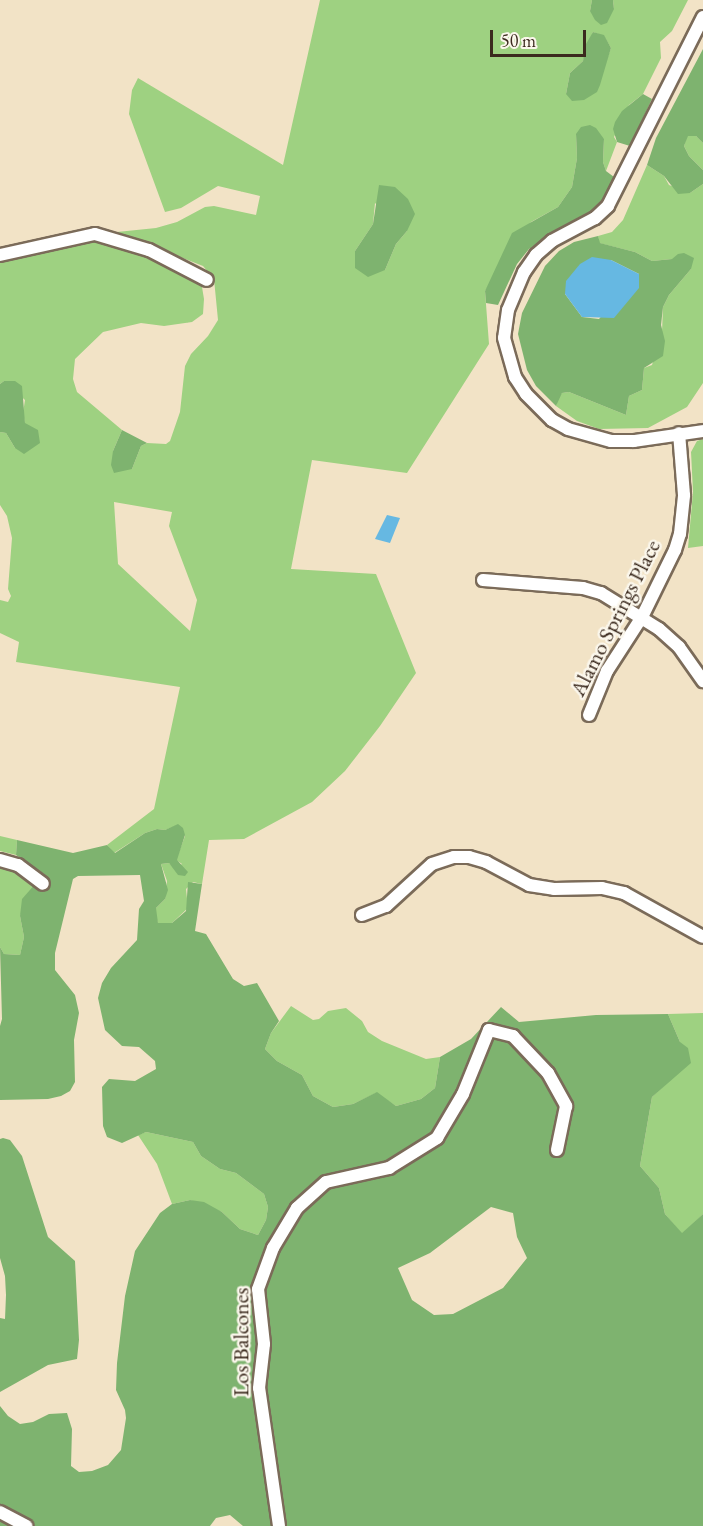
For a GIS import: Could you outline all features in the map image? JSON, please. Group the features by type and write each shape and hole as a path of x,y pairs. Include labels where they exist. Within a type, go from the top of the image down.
{"street":[{"path":"703,17 608,206 595,218 543,247 524,272 505,323 508,356 515,377 526,394 552,420 582,435 611,441 634,441 703,431"},
{"path":"0,255 95,234 149,250 207,280"},
{"name":"Alamo Springs Place","path":"589,714 607,671 662,581 680,534 684,495 679,433"},
{"path":"483,580 583,588 601,593 642,616 679,646 703,681"},
{"path":"362,915 372,913 391,902 432,864 454,857 469,857 486,862 529,885 567,890 603,888 624,893 703,937"},
{"path":"0,861 18,865 43,884"},
{"name":"Los Balcones","path":"279,1526 259,1388 264,1344 258,1289 273,1248 297,1208 326,1182 389,1168 437,1138 463,1094 489,1030 513,1036 548,1073 566,1106 557,1150"},
{"path":"0,1512 26,1526"}],"green space":[{"path":"320,0 592,0 590,11 614,9 613,0 688,0 672,31 660,42 661,58 643,94 629,105 614,137 617,142 606,171 603,162 604,139 576,134 577,158 572,187 558,207 531,222 485,291 489,344 407,473 312,460 291,569 376,574 416,673 380,726 345,771 312,802 244,839 209,840 202,884 193,882 186,889 188,908 172,923 165,925 158,923 155,915 156,908 165,899 167,881 161,864 169,863 175,869 182,864 176,860 185,836 178,825 145,833 114,853 107,845 154,809 180,687 16,662 19,642 0,633 0,600 8,602 11,596 8,589 12,538 7,516 0,505 0,432 6,433 15,448 25,423 23,413 25,400 4,381 0,384 0,263 90,239 122,246 167,263 201,281 204,299 203,314 192,322 164,326 141,323 103,332 75,359 73,379 77,392 122,430 113,451 132,469 141,446 147,443 166,444 170,441 180,412 185,366 191,354 208,336 218,320 214,279 203,266 117,232 156,228 177,222 205,207 214,206 256,215 260,196 218,186 181,208 165,212 129,114 132,90 138,78 283,165","holes":["593,32 604,36 611,48 601,76 566,94 570,73 583,61","375,203 407,231 396,244 385,270 355,251 373,224","114,502 172,512 169,526 197,600 190,631 118,564"]},
{"path":"592,0 613,0 614,9 607,23 601,25 595,20 590,11"},
{"path":"593,32 604,35 611,48 600,85 597,92 584,100 572,101 566,94 570,73 583,61 586,44"},
{"path":"703,49 703,143 696,136 688,136 684,146 689,156 703,170 703,184 690,193 678,194 664,176 647,165 656,138"},
{"path":"643,94 652,99 630,146 617,142 613,129 615,122 622,111"},
{"path":"590,125 596,128 604,139 603,162 606,171 614,177 612,188 598,209 529,249 517,264 498,305 486,303 485,291 512,233 558,207 572,187 577,158 576,134 581,127"},
{"path":"687,136 696,136 703,143 703,170 689,156 684,146"},
{"path":"647,165 664,176 669,185 690,193 703,184 703,383 687,407 648,428 599,429 577,421 556,406 558,398 562,393 569,392 626,415 629,396 642,390 644,368 652,365 662,332 663,307 669,295 691,269 672,259 652,261 635,252 599,243 598,236 612,232 623,220"},
{"path":"379,185 395,187 408,199 415,214 407,231 396,244 385,270 368,277 355,268 355,251 373,224"},
{"path":"598,236 600,243 635,252 652,261 672,259 684,253 694,258 691,269 669,295 663,307 661,325 665,341 663,356 644,368 642,390 629,396 626,415 569,392 562,393 556,406 536,386 527,370 518,334 522,313 545,266 559,251 574,242","holes":["611,260 639,274 599,319 582,317 565,294"]},
{"path":"4,381 15,381 22,386 25,423 38,430 40,443 24,454 15,448 6,433 0,432 0,384"},
{"path":"122,430 147,443 141,446 132,469 114,473 111,465 113,451"},
{"path":"703,439 703,546 688,548 693,492 691,452 697,441"},
{"path":"178,824 183,828 185,835 177,860 188,872 185,876 178,875 169,863 161,864 168,890 165,899 156,908 158,923 172,923 186,911 188,882 202,884 195,931 206,934 233,979 244,986 257,983 279,1021 265,1049 277,1061 302,1075 313,1096 333,1107 353,1104 377,1092 396,1106 421,1099 435,1088 440,1057 471,1039 501,1007 519,1022 596,1015 668,1014 680,1042 688,1048 691,1063 652,1097 640,1166 659,1188 665,1214 682,1233 703,1214 703,1526 243,1526 230,1515 216,1518 210,1526 0,1526 0,1406 8,1416 20,1424 33,1422 49,1414 67,1413 72,1429 71,1466 79,1472 92,1471 108,1465 121,1450 126,1418 116,1390 125,1296 135,1251 160,1213 172,1204 190,1200 204,1202 222,1212 240,1229 258,1235 266,1220 268,1207 264,1194 236,1173 220,1169 201,1156 193,1142 146,1132 122,1143 107,1137 103,1126 102,1087 109,1079 135,1081 156,1069 155,1061 139,1047 122,1046 105,1030 98,998 102,983 111,968 137,940 139,909 144,901 140,875 78,876 73,879 55,953 55,970 75,995 79,1013 74,1040 75,1082 70,1091 61,1096 48,1099 0,1100 0,1026 2,1019 0,947 4,954 20,955 24,937 20,916 22,899 44,874 16,855 17,840 73,853 107,845 115,853 145,833 157,829 165,830","holes":["491,1207 513,1213 517,1237 527,1258 503,1288 453,1314 434,1315 412,1300 398,1268 430,1253"]},
{"path":"0,836 17,840 16,855 0,851"},
{"path":"0,866 21,874 35,884 20,916 24,937 20,955 4,954 0,947"},
{"path":"291,1006 313,1020 319,1019 328,1011 346,1008 362,1021 368,1032 382,1041 426,1059 440,1057 435,1088 421,1099 396,1106 376,1093 353,1104 333,1107 313,1096 302,1075 277,1061 265,1049 271,1033"},
{"path":"703,1013 703,1214 682,1234 665,1214 659,1188 640,1166 652,1097 669,1081 680,1042 668,1014"},
{"path":"146,1132 193,1142 201,1156 220,1169 236,1173 264,1194 268,1207 266,1220 258,1235 240,1229 222,1212 190,1200 172,1204 157,1164 138,1135"},
{"path":"0,1139 10,1140 22,1156 48,1237 75,1261 79,1340 77,1359 48,1365 0,1392 0,1318 5,1319 6,1295 5,1276 0,1258"}],"water":[{"path":"592,257 611,260 639,274 639,288 614,318 582,317 565,294 566,281 580,264"},
{"path":"387,515 400,518 390,543 375,539"}]}
